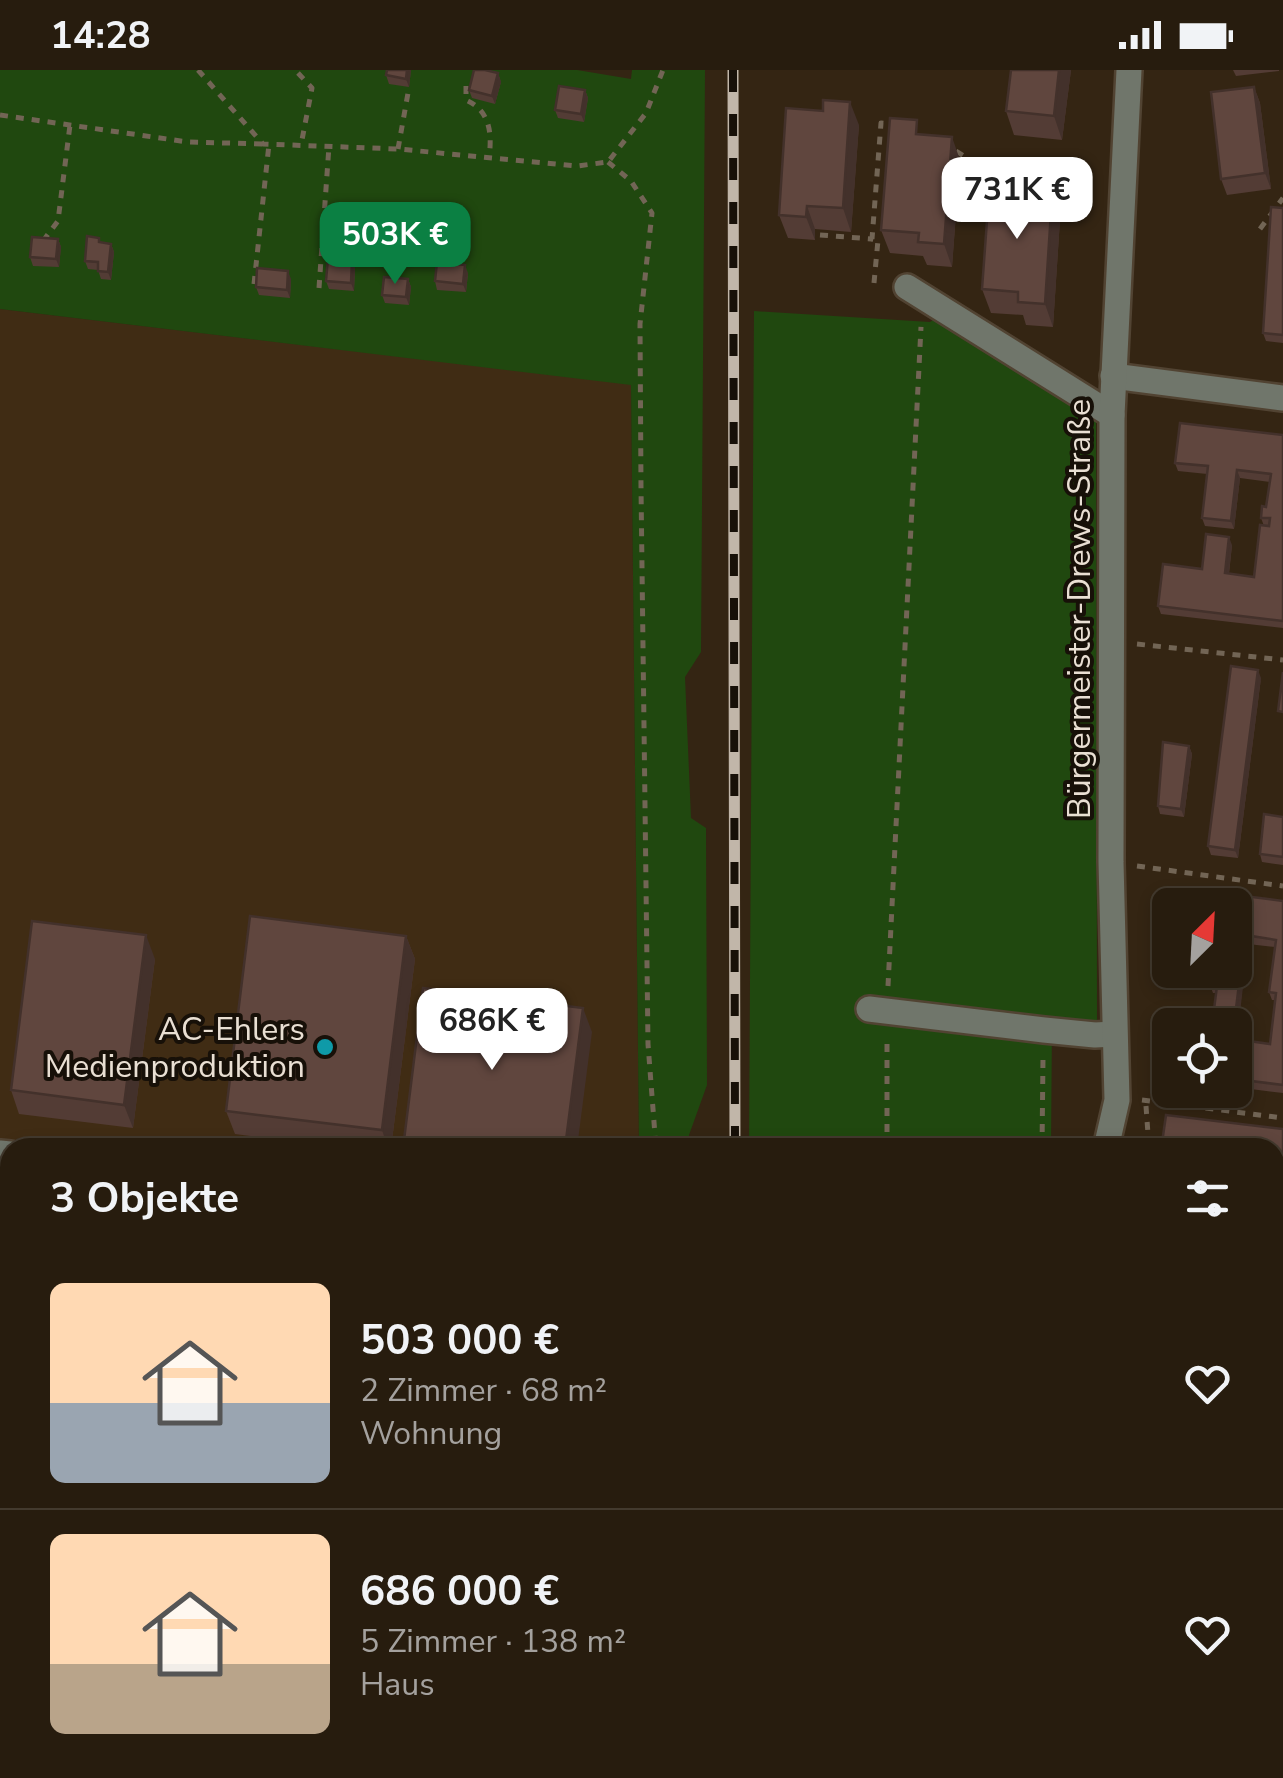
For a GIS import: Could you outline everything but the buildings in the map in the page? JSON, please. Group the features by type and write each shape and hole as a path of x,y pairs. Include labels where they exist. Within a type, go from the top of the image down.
{"street":[{"name":"Bürgermeister-Drews-Straße","path":"1108,1138 1117,1100 1111,862 1112,415 1129,70"},
{"path":"908,287 1112,415"},
{"path":"1113,376 1283,398"},
{"path":"878,1010 1095,1036 1114,1034"}],"path":[{"path":"198,70 266,144 254,284"},
{"path":"0,115 188,142 398,149 577,166 608,162 646,113 663,70"},
{"path":"298,73 312,88 301,146"},
{"path":"466,86 466,100 475,104 489,125 489,158"},
{"path":"398,149 408,93"},
{"path":"872,239 881,123 898,124"},
{"path":"40,245 58,221 70,125"},
{"path":"319,288 330,146"},
{"path":"946,146 1010,185"},
{"path":"608,162 631,182 652,214 640,324 640,487 648,1044 655,1138"},
{"path":"1260,229 1283,198"},
{"path":"1042,205 1121,212"},
{"path":"820,234 878,240 874,284"},
{"path":"886,1138 878,1010 922,320 930,301"},
{"path":"1110,641 1283,660"},
{"path":"1111,862 1283,886"},
{"path":"1042,1138 1044,1030"},
{"path":"1117,1100 1146,1100 1283,1118"},
{"path":"1146,1100 1148,1138"}],"shaded area":[{"path":"0,309 631,384 639,1138 0,1138"}],"green space":[{"path":"0,70 577,70 631,79 632,70 705,70 701,652 685,677 691,818 706,828 707,1085 689,1138 639,1138 631,385 0,309"},
{"path":"754,311 930,322 939,316 1096,417 1097,1022 1052,1023 1051,1138 749,1138"}],"railway":[{"path":"733,70 735,1138"}],"place":[{"name":"AC-Ehlers Medienproduktion","path":"325,1047"}]}
